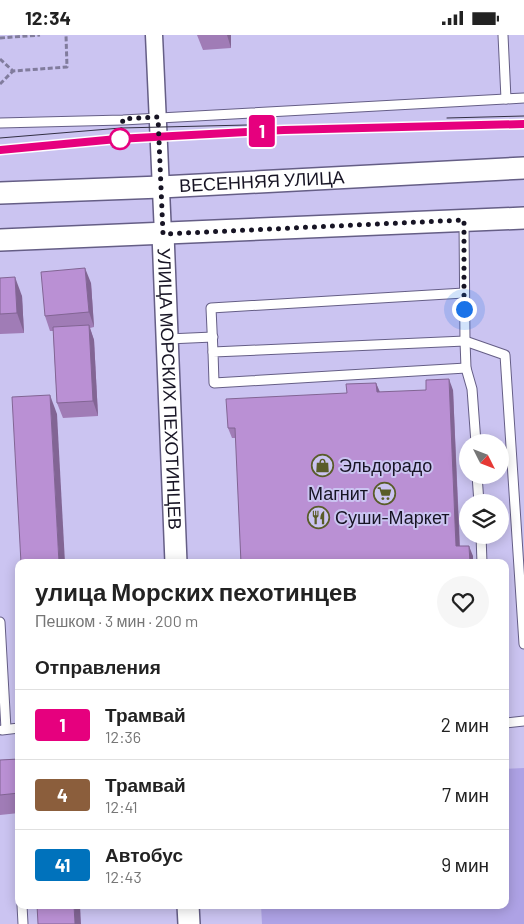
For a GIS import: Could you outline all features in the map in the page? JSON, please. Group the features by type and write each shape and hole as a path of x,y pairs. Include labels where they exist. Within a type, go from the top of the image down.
{"street":[{"name":"УЛИЦА МОРСКИХ ПЕХОТИНЦЕВ","path":"154,35 176,559"},
{"name":"ВЕСЕННЯЯ УЛИЦА","path":"0,193 161,187 524,168"},
{"path":"0,241 524,218"},
{"path":"188,909 189,924"}],"lane":[{"path":"503,35 506,99"},
{"path":"0,123 158,117 524,98"},
{"path":"464,220 466,368 472,389 475,434"},
{"path":"464,293 211,308 214,383 466,368"},
{"path":"168,339 212,337"},
{"path":"213,352 465,341 505,355 524,644"},
{"path":"481,544 482,559"},
{"path":"0,622 3,730"},
{"path":"509,723 524,721"},
{"path":"22,909 23,924"}],"path":[{"path":"0,38 40,35"},
{"path":"0,84 13,71 67,67 66,35"},
{"path":"0,59 13,71"},
{"path":"113,149 121,128"}],"shaded area":[{"path":"524,768 524,924 262,924 261,909 509,909 509,769"}],"building":[{"path":"85,268 89,312 45,316 41,272"},
{"path":"15,277 17,313 0,314 0,278"},
{"path":"89,325 93,401 57,403 53,327"},
{"path":"449,379 456,546 469,546 470,559 241,559 235,428 228,428 226,399 347,393 346,384 376,383 377,392 426,390 426,380"},
{"path":"50,395 59,559 21,559 12,397"},
{"path":"15,759 15,793 0,795 0,760"},
{"path":"37,909 74,909 75,924 38,924"}],"tram line":[{"path":"447,118 524,116"},
{"path":"0,150 117,139 285,130 524,124"},
{"name":"1","path":"0,150 117,139 284,130 524,124"},
{"path":"0,138 121,128 247,125"}],"place":[{"name":"Эльдорадо","path":"323,466"},
{"name":"Магнит","path":"384,494"},
{"name":"Суши-Маркет","path":"319,518"}],"route":[{"path":"120,139 123,119 158,117 163,234 464,220 464,309"}]}
